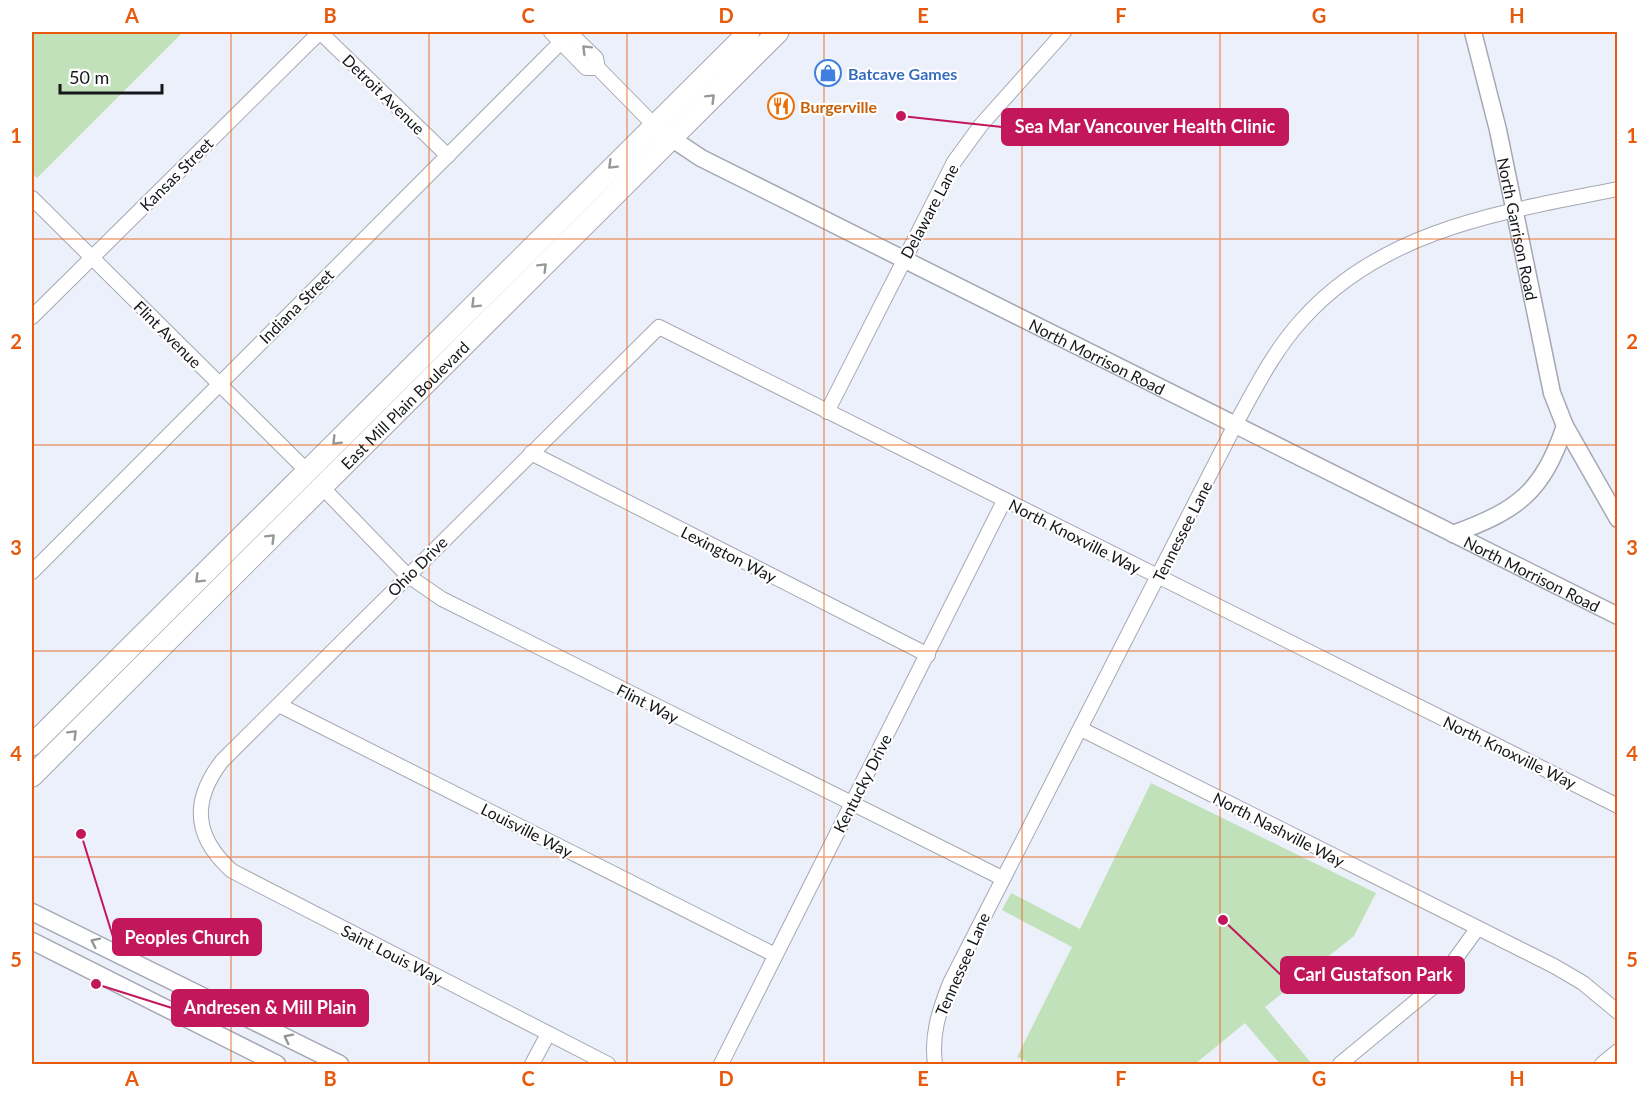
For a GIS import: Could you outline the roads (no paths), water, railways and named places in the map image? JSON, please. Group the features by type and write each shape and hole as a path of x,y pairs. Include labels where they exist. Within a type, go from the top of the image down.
{"main road":[{"name":"East Mill Plain Boulevard","path":"32,745 749,32"},
{"name":"East Mill Plain Boulevard","path":"32,776 778,32"}],"street":[{"name":"Detroit Avenue","path":"320,32 448,156"},
{"name":"Kansas Street","path":"32,317 320,32"},
{"name":"North Morrison Road","path":"551,32 568,34 586,68 598,68 670,140 701,158 1617,616"},
{"name":"Delaware Lane","path":"827,412 903,258 954,162 981,125 1064,32"},
{"name":"North Garrison Road","path":"1473,32 1498,130 1552,393 1565,426 1617,519"},
{"name":"Indiana Street","path":"32,572 568,34"},
{"name":"Tennessee Lane","path":"935,1065 933,1046 937,1018 950,983 1235,425 1270,361 1300,322 1324,297 1379,258 1419,237 1471,220 1617,189"},
{"name":"Flint Avenue","path":"32,198 306,470"},
{"name":"North Knoxville Way","path":"659,327 1158,579 1617,806"},
{"name":"Ohio Drive","path":"200,818 201,797 209,777 222,761 659,327"},
{"path":"1453,534 1491,520 1519,503 1541,480 1556,454 1565,426"},
{"name":"Lexington Way","path":"531,453 928,655"},
{"name":"Flint Way","path":"322,487 407,575 441,599 851,805 1002,878"},
{"name":"Kentucky Drive","path":"721,1065 1004,501"},
{"name":"Louisville Way","path":"279,705 775,955"},
{"name":"North Nashville Way","path":"1081,729 1583,983 1617,1012"},
{"name":"Saint Louis Way","path":"200,818 205,839 216,857 238,874 608,1065"},
{"path":"32,912 340,1065"},
{"path":"1340,1065 1438,983 1477,929"},
{"path":"32,941 277,1065"},
{"path":"532,1065 548,1034"},
{"path":"1602,1065 1617,1051"}],"place":[{"name":"Batcave Games","path":"828,73"},
{"name":"Burgerville","path":"781,106"},
{"name":"Sea Mar Vancouver Health Clinic","path":"901,116"},
{"name":"Peoples Church","path":"81,834"},
{"name":"Carl Gustafson Park","path":"1223,920"},
{"name":"Andresen & Mill Plain","path":"96,984"}]}
